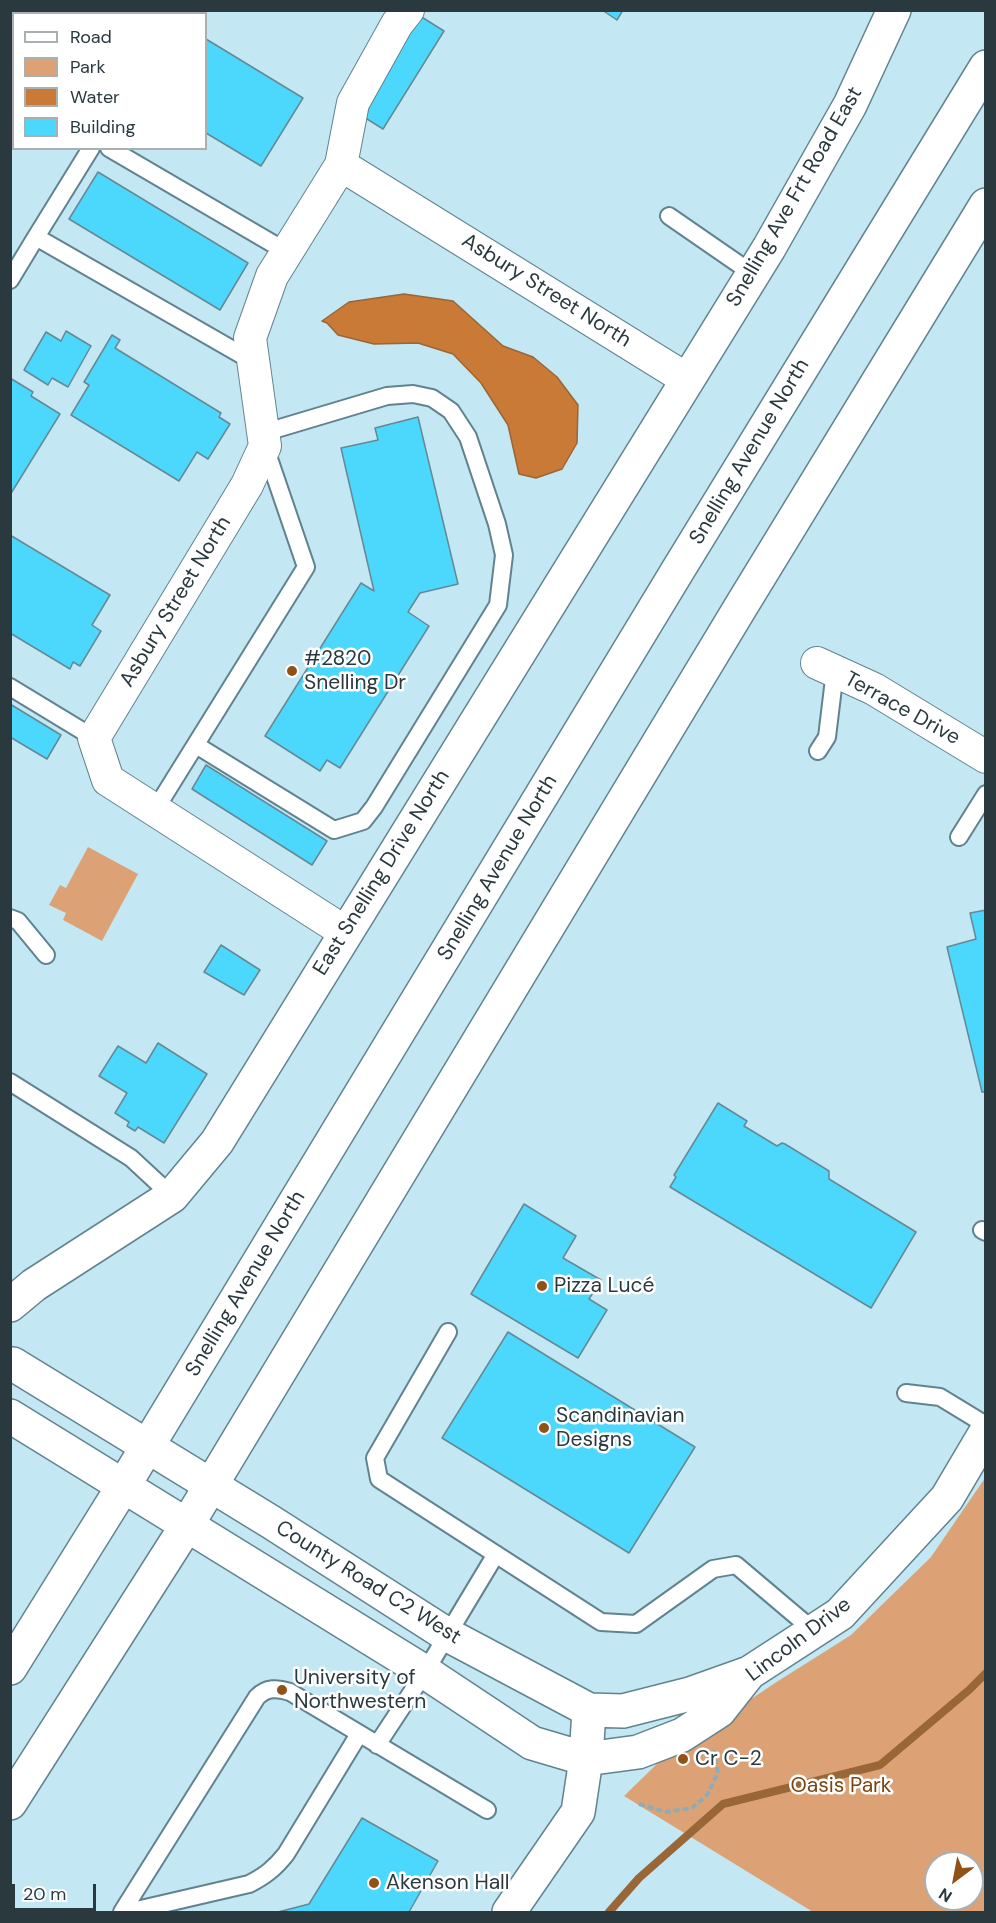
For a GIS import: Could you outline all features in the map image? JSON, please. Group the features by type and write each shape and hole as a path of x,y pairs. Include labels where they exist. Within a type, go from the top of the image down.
{"main road":[{"name":"Snelling Ave Frt Road East","path":"688,380 753,274 850,105 892,11"},
{"name":"Snelling Avenue North","path":"10,1668 148,1446 672,580 986,68"},
{"path":"10,1803 186,1525 986,205"},
{"name":"East Snelling Drive North","path":"10,1305 34,1285 172,1196 217,1142 688,380"},
{"name":"County Road C2 West","path":"10,1364 14,1364 148,1446 446,1634 589,1710 623,1711 690,1694 748,1673"},
{"path":"10,1416 425,1672 532,1743 586,1760"},
{"name":"Lincoln Drive","path":"586,1760 638,1752 682,1735 719,1711 748,1673 840,1614 947,1498 986,1432"},
{"path":"509,1912 578,1812 586,1760 589,1710"}],"street":[{"path":"264,440 250,338 272,276 341,165 353,103 397,24 408,10"},
{"name":"Asbury Street North","path":"341,165 688,380"},
{"name":"Asbury Street North","path":"94,738 247,485 264,440"},
{"name":"Terrace Drive","path":"826,667 874,689 986,757"},
{"path":"94,738 108,780 345,932"}],"lane":[{"path":"10,280 90,150"},
{"path":"111,150 287,252"},
{"path":"669,216 753,274"},
{"path":"36,237 254,362"},
{"path":"155,810 195,745 306,567 264,440 387,396 413,394 432,398 451,411 468,437 497,524 504,555 498,605 374,807 363,821 334,830 195,745"},
{"path":"818,751 827,737 826,667"},
{"path":"10,687 94,738"},
{"path":"959,837 986,794"},
{"path":"10,918 18,921 46,956"},
{"path":"10,1082 130,1158 172,1196"},
{"path":"448,1332 375,1458 379,1479 601,1622 636,1624 713,1569 736,1564 814,1631"},
{"path":"906,1393 940,1396 986,1425"},
{"path":"377,1745 425,1672 496,1554"},
{"path":"122,1912 256,1697 270,1689 290,1692 487,1810"},
{"path":"128,1912 249,1884 271,1871 286,1854 359,1734"}],"path":[{"path":"639,1804 666,1812 692,1808 707,1795 718,1773 712,1744"}],"green space":[{"path":"88,847 138,874 102,941 63,920 66,913 49,905 60,885 66,888"},
{"name":"Oasis Park","path":"985,1478 985,1912 813,1912 624,1796 662,1759 851,1635 931,1557"}],"water":[{"path":"404,294 453,301 503,346 533,357 557,377 578,405 577,443 562,469 536,478 519,474 508,425 481,383 453,354 418,343 374,344 338,335 322,321 349,302"}],"building":[{"path":"602,10 623,10 617,20"},
{"path":"420,16 444,31 383,129 359,114"},
{"path":"207,40 303,98 261,166 207,134"},
{"path":"98,172 248,263 220,310 69,219"},
{"path":"66,331 91,346 68,387 52,378 48,385 24,370 46,332 61,341"},
{"path":"112,335 120,340 115,348 221,413 219,417 230,424 208,459 197,452 179,481 71,415 89,385 84,382"},
{"path":"10,378 33,392 31,396 60,414 10,495"},
{"path":"418,417 458,584 420,593 408,612 429,626 340,768 327,760 320,771 265,736 361,583 374,591 341,448 378,440 375,428"},
{"path":"10,535 110,595 92,625 101,631 80,666 73,662 70,669 10,633"},
{"path":"10,704 61,735 47,759 10,737"},
{"path":"206,765 327,841 312,865 192,789"},
{"path":"986,910 986,1092 982,1092 947,947 976,939 970,913"},
{"path":"221,945 260,970 244,995 204,972"},
{"path":"158,1043 207,1074 164,1143 138,1127 135,1131 127,1126 129,1122 115,1113 127,1093 99,1076 118,1046 146,1063"},
{"path":"718,1103 747,1121 744,1126 777,1146 785,1144 829,1171 829,1179 916,1232 871,1308 670,1187 676,1177 674,1175"},
{"path":"524,1204 576,1236 563,1258 601,1280 589,1299 607,1310 578,1358 471,1294"},
{"path":"508,1332 695,1447 629,1553 442,1438"},
{"name":"Akenson Hall","path":"362,1818 438,1861 409,1912 278,1912 309,1904"}],"waterway":[{"path":"609,1912 639,1878 723,1804 880,1765 986,1673"}],"place":[{"name":"#2820 Snelling Dr","path":"292,671"},
{"name":"Pizza Lucé","path":"542,1286"},
{"name":"Scandinavian Designs","path":"544,1428"},
{"name":"University of Northwestern","path":"282,1690"},
{"name":"Cr C-2","path":"683,1759"},
{"name":"Akenson Hall","path":"374,1883"}]}
